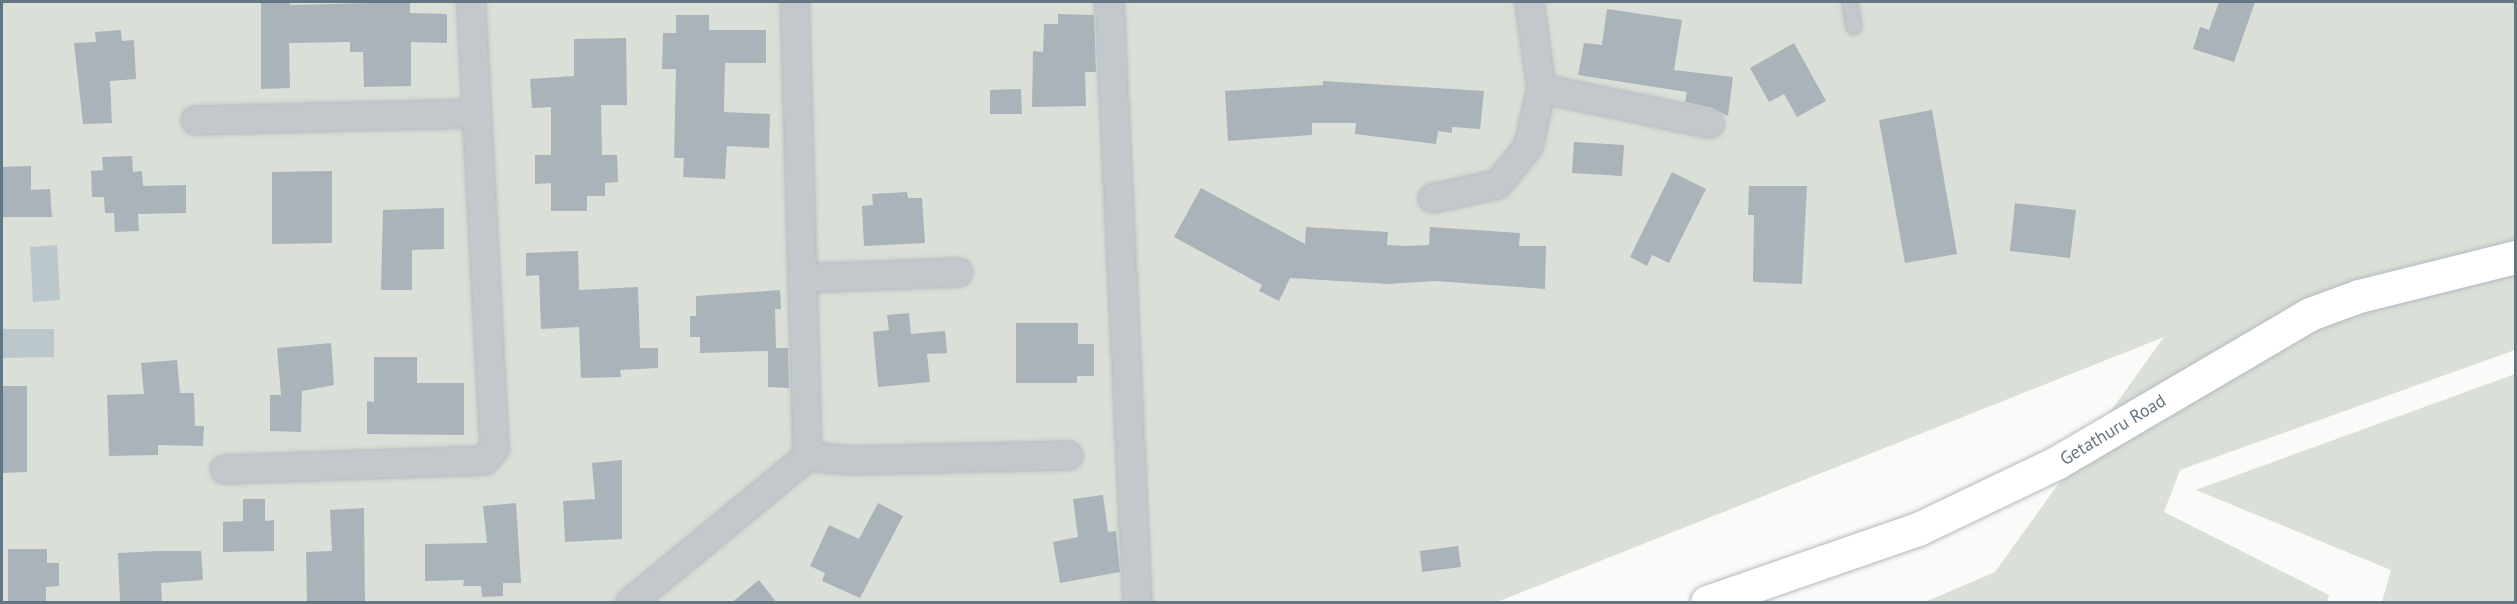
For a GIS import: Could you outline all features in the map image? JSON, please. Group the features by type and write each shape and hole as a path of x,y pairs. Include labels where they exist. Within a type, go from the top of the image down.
{"main road":[{"name":"Getathuru Road","path":"1707,603 1918,529 2056,464 2310,314 2359,296 2516,257"}],"street":[{"path":"224,469 484,460 494,448 471,2"},
{"path":"794,2 807,456"},
{"path":"1109,2 1137,603"},
{"path":"1432,198 1497,184 1528,146 1541,88 1529,2"},
{"path":"1541,88 1709,123"},
{"path":"195,120 475,113"},
{"path":"802,278 958,272"},
{"path":"632,602 807,456 850,460 1068,455"}],"lane":[{"path":"1850,2 1854,27"}],"shaded area":[{"path":"2,2 2515,2 2515,350 2180,470 2164,512 2329,595 2327,602 1925,602 1995,572 2164,337 1497,602 2,602"},
{"path":"57,245 60,300 33,302 30,247"},
{"path":"2,329 54,329 54,357 2,358"},
{"path":"2515,374 2515,602 2382,602 2391,570 2196,490"}],"building":[{"path":"261,2 290,2 290,5 410,2 410,13 447,14 447,43 411,42 411,86 364,87 363,52 350,52 350,42 289,43 290,88 261,89"},
{"path":"2219,2 2255,2 2234,62 2193,49 2200,27 2209,30"},
{"path":"1607,9 1682,20 1674,70 1733,77 1728,116 1712,108 1685,102 1687,92 1578,75 1584,43 1602,45"},
{"path":"1058,14 1094,15 1096,72 1085,72 1086,106 1032,107 1033,51 1043,52 1044,24 1058,24"},
{"path":"676,15 709,15 709,30 766,30 766,63 725,63 724,112 770,114 769,148 727,146 725,179 683,177 684,158 674,158 676,69 662,69 663,33 676,33"},
{"path":"121,30 122,41 134,40 136,79 110,81 112,123 83,124 74,43 96,42 95,32"},
{"path":"626,38 627,105 601,105 602,155 617,155 618,182 605,183 605,196 587,196 587,211 551,211 551,183 535,184 535,155 551,155 551,107 532,108 530,79 574,76 574,39"},
{"path":"1794,43 1826,101 1797,117 1784,94 1769,102 1750,68"},
{"path":"1323,81 1484,91 1480,129 1452,127 1452,133 1438,131 1436,144 1355,134 1356,123 1312,123 1312,135 1228,141 1225,91 1323,85"},
{"path":"1021,89 1022,114 990,114 990,90"},
{"path":"1932,110 1957,254 1905,263 1879,120"},
{"path":"1574,142 1624,145 1622,176 1572,173"},
{"path":"132,156 133,172 142,171 143,186 186,185 186,213 138,214 139,231 115,232 114,213 105,213 104,197 92,197 91,171 103,170 102,157"},
{"path":"31,166 31,190 50,189 52,217 2,217 2,167"},
{"path":"332,171 332,243 272,244 272,172"},
{"path":"1672,172 1706,189 1669,263 1652,255 1647,266 1630,257"},
{"path":"1749,186 1807,186 1802,284 1753,282 1754,215 1748,215"},
{"path":"1201,188 1305,244 1306,227 1388,232 1387,245 1407,246 1429,245 1430,227 1520,233 1519,246 1546,246 1545,289 1435,281 1388,284 1290,278 1279,301 1259,291 1262,285 1174,237"},
{"path":"907,192 908,198 922,198 925,243 864,246 862,206 873,205 872,194"},
{"path":"2015,203 2076,210 2070,258 2010,251"},
{"path":"444,208 444,249 412,250 412,290 381,290 383,210"},
{"path":"578,251 579,290 638,287 640,348 658,348 658,368 620,370 621,377 581,378 579,327 541,329 539,275 526,276 526,253"},
{"path":"780,290 781,309 775,309 776,348 788,348 789,388 768,387 768,351 700,353 700,337 690,337 690,316 696,316 696,296"},
{"path":"909,313 911,334 945,331 947,353 927,354 930,382 878,387 873,332 889,330 887,315"},
{"path":"1016,323 1078,323 1078,344 1094,344 1094,376 1077,376 1077,383 1016,383"},
{"path":"331,343 334,385 302,391 301,432 270,431 270,395 281,395 277,348"},
{"path":"374,357 417,357 417,383 464,383 464,435 367,434 367,401 374,402"},
{"path":"177,360 180,393 194,393 195,426 204,426 203,446 158,445 158,455 109,456 107,395 144,394 141,363"},
{"path":"2,386 27,386 27,472 2,473"},
{"path":"622,460 622,539 565,542 563,501 595,499 592,463"},
{"path":"1103,495 1108,532 1116,531 1120,572 1060,583 1053,542 1078,537 1073,499"},
{"path":"243,499 265,499 265,521 274,520 274,551 223,552 223,522 243,521"},
{"path":"516,503 521,583 503,583 503,596 482,597 481,586 463,586 464,580 425,581 425,544 487,543 483,506"},
{"path":"878,503 903,516 860,598 822,581 825,573 810,566 829,525 859,539"},
{"path":"364,508 365,603 307,603 306,552 332,551 330,510"},
{"path":"1458,546 1461,567 1422,572 1420,551"},
{"path":"8,549 47,549 47,563 59,563 59,586 46,587 46,603 8,603"},
{"path":"201,551 203,580 161,583 162,603 120,603 118,553"},
{"path":"759,580 777,603 731,603"}]}
